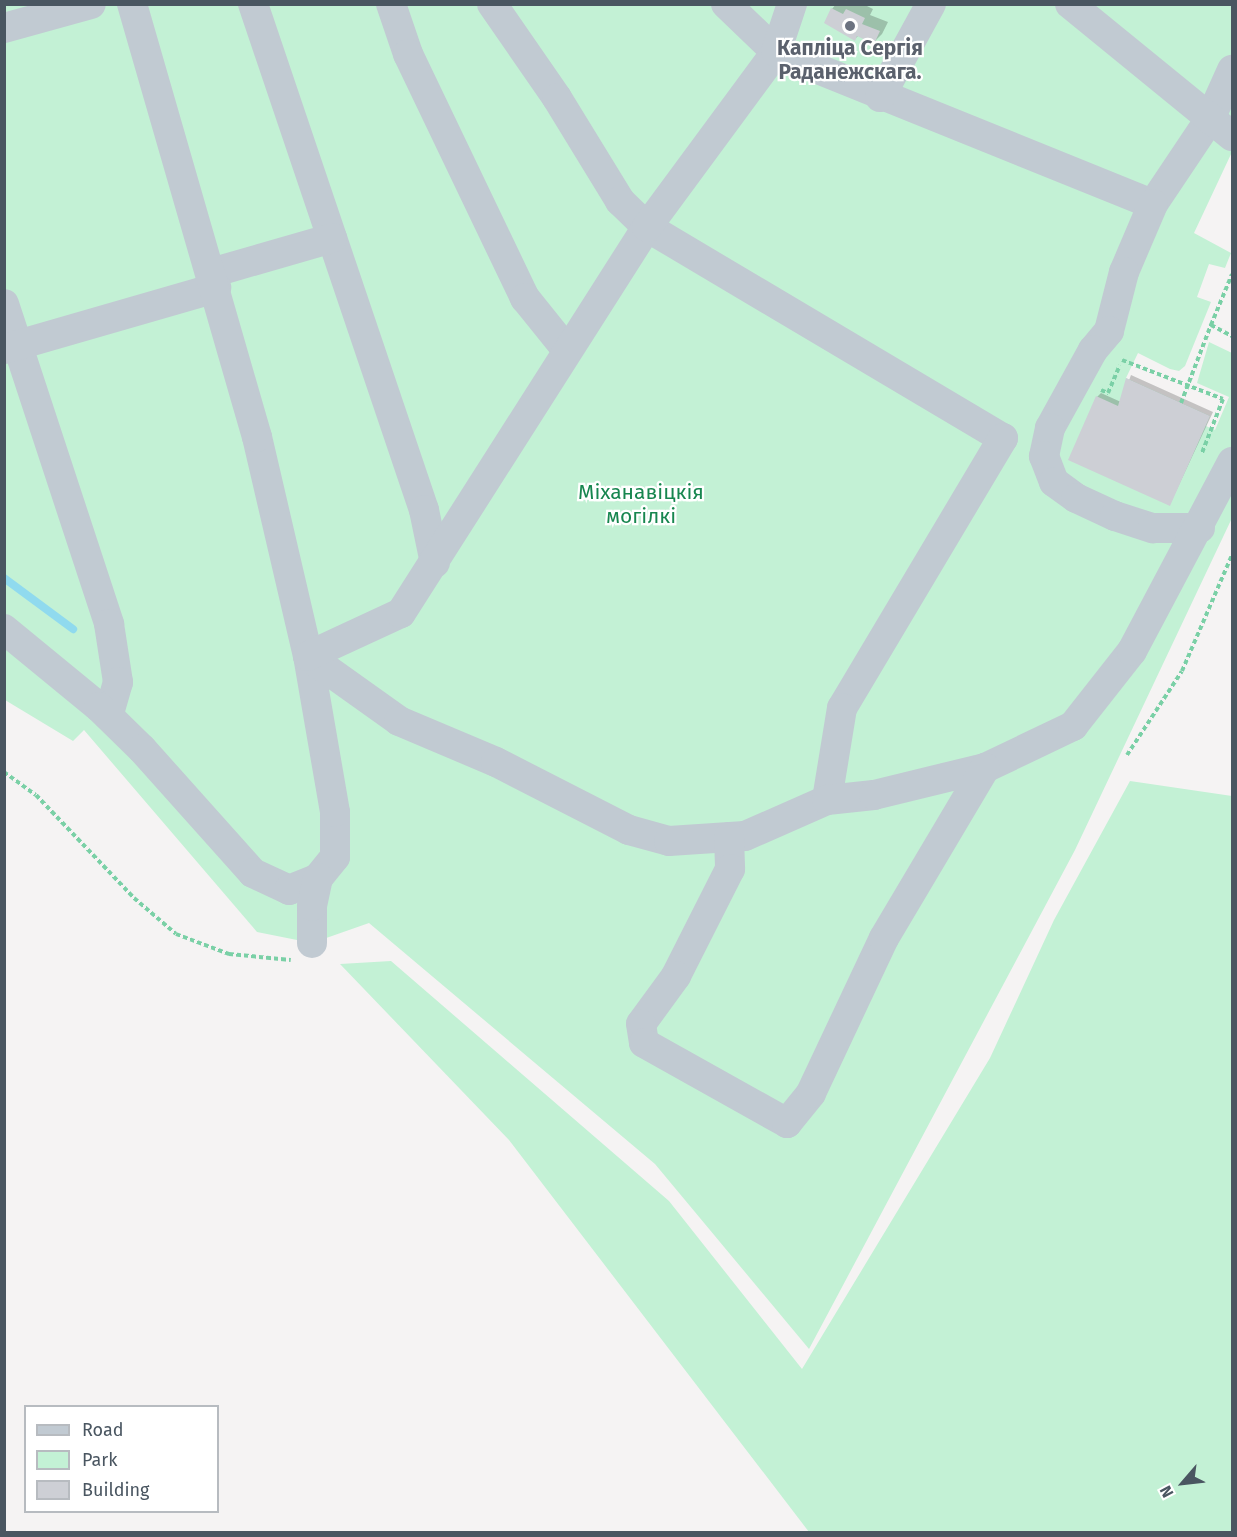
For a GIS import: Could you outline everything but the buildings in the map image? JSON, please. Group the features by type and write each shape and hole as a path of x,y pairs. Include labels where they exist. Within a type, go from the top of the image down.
{"lane":[{"path":"4,28 91,4"},
{"path":"132,4 257,437 308,656 335,812 335,857 318,878 304,952"},
{"path":"253,4 423,510 435,563"},
{"path":"391,4 408,54 525,298 566,350"},
{"path":"492,4 557,98 620,201 647,227 1003,438 842,708 827,800"},
{"path":"726,4 776,52 880,97 1153,204"},
{"path":"308,656 401,614 435,563 566,350 647,227 776,52 792,4"},
{"path":"880,97 931,4"},
{"path":"1070,4 1221,128"},
{"path":"1200,528 1153,528 1115,516 1076,498 1054,482 1044,456 1050,428 1093,350 1109,331 1124,272 1153,204 1221,128 1233,70"},
{"path":"12,346 332,238"},
{"path":"4,304 12,346 109,624 118,682 108,716"},
{"path":"308,656 399,721 496,762 629,830 669,841 745,836 827,800 874,795 986,768 1073,726 1132,651 1200,528 1233,462"},
{"path":"4,628 108,716 253,873 289,890 318,878"},
{"path":"729,837 730,868 676,976 641,1024 644,1043 787,1123 811,1094 884,938 986,768"}],"path":[{"path":"1181,403 1210,326 1233,274"},
{"path":"1210,326 1233,336"},
{"path":"1093,350 1223,399 1198,461"},
{"path":"1089,386 1108,393 1122,360"},
{"path":"1127,755 1182,671 1233,555"},
{"path":"4,772 36,795 134,898 176,933 229,954 304,952"}],"green space":[{"name":"Міханавіцкія могілкі","path":"4,5 1232,5 1232,152 1194,233 1231,253 1225,268 1209,264 1197,297 1211,302 1185,366 1179,371 1170,369 1138,353 1126,378 1210,416 1206,426 1215,430 1229,397 1197,383 1209,342 1232,353 1232,518 1075,850 809,1349 655,1164 369,923 312,943 257,932 84,730 73,741 5,700"},
{"path":"1130,781 1232,796 1232,1532 809,1532 509,1140 340,964 391,961 669,1201 802,1369 990,1058 1054,920"}],"waterway":[{"path":"4,578 73,629"}],"place":[{"name":"Капліца Сергія Раданежскага.","path":"850,26"}]}
